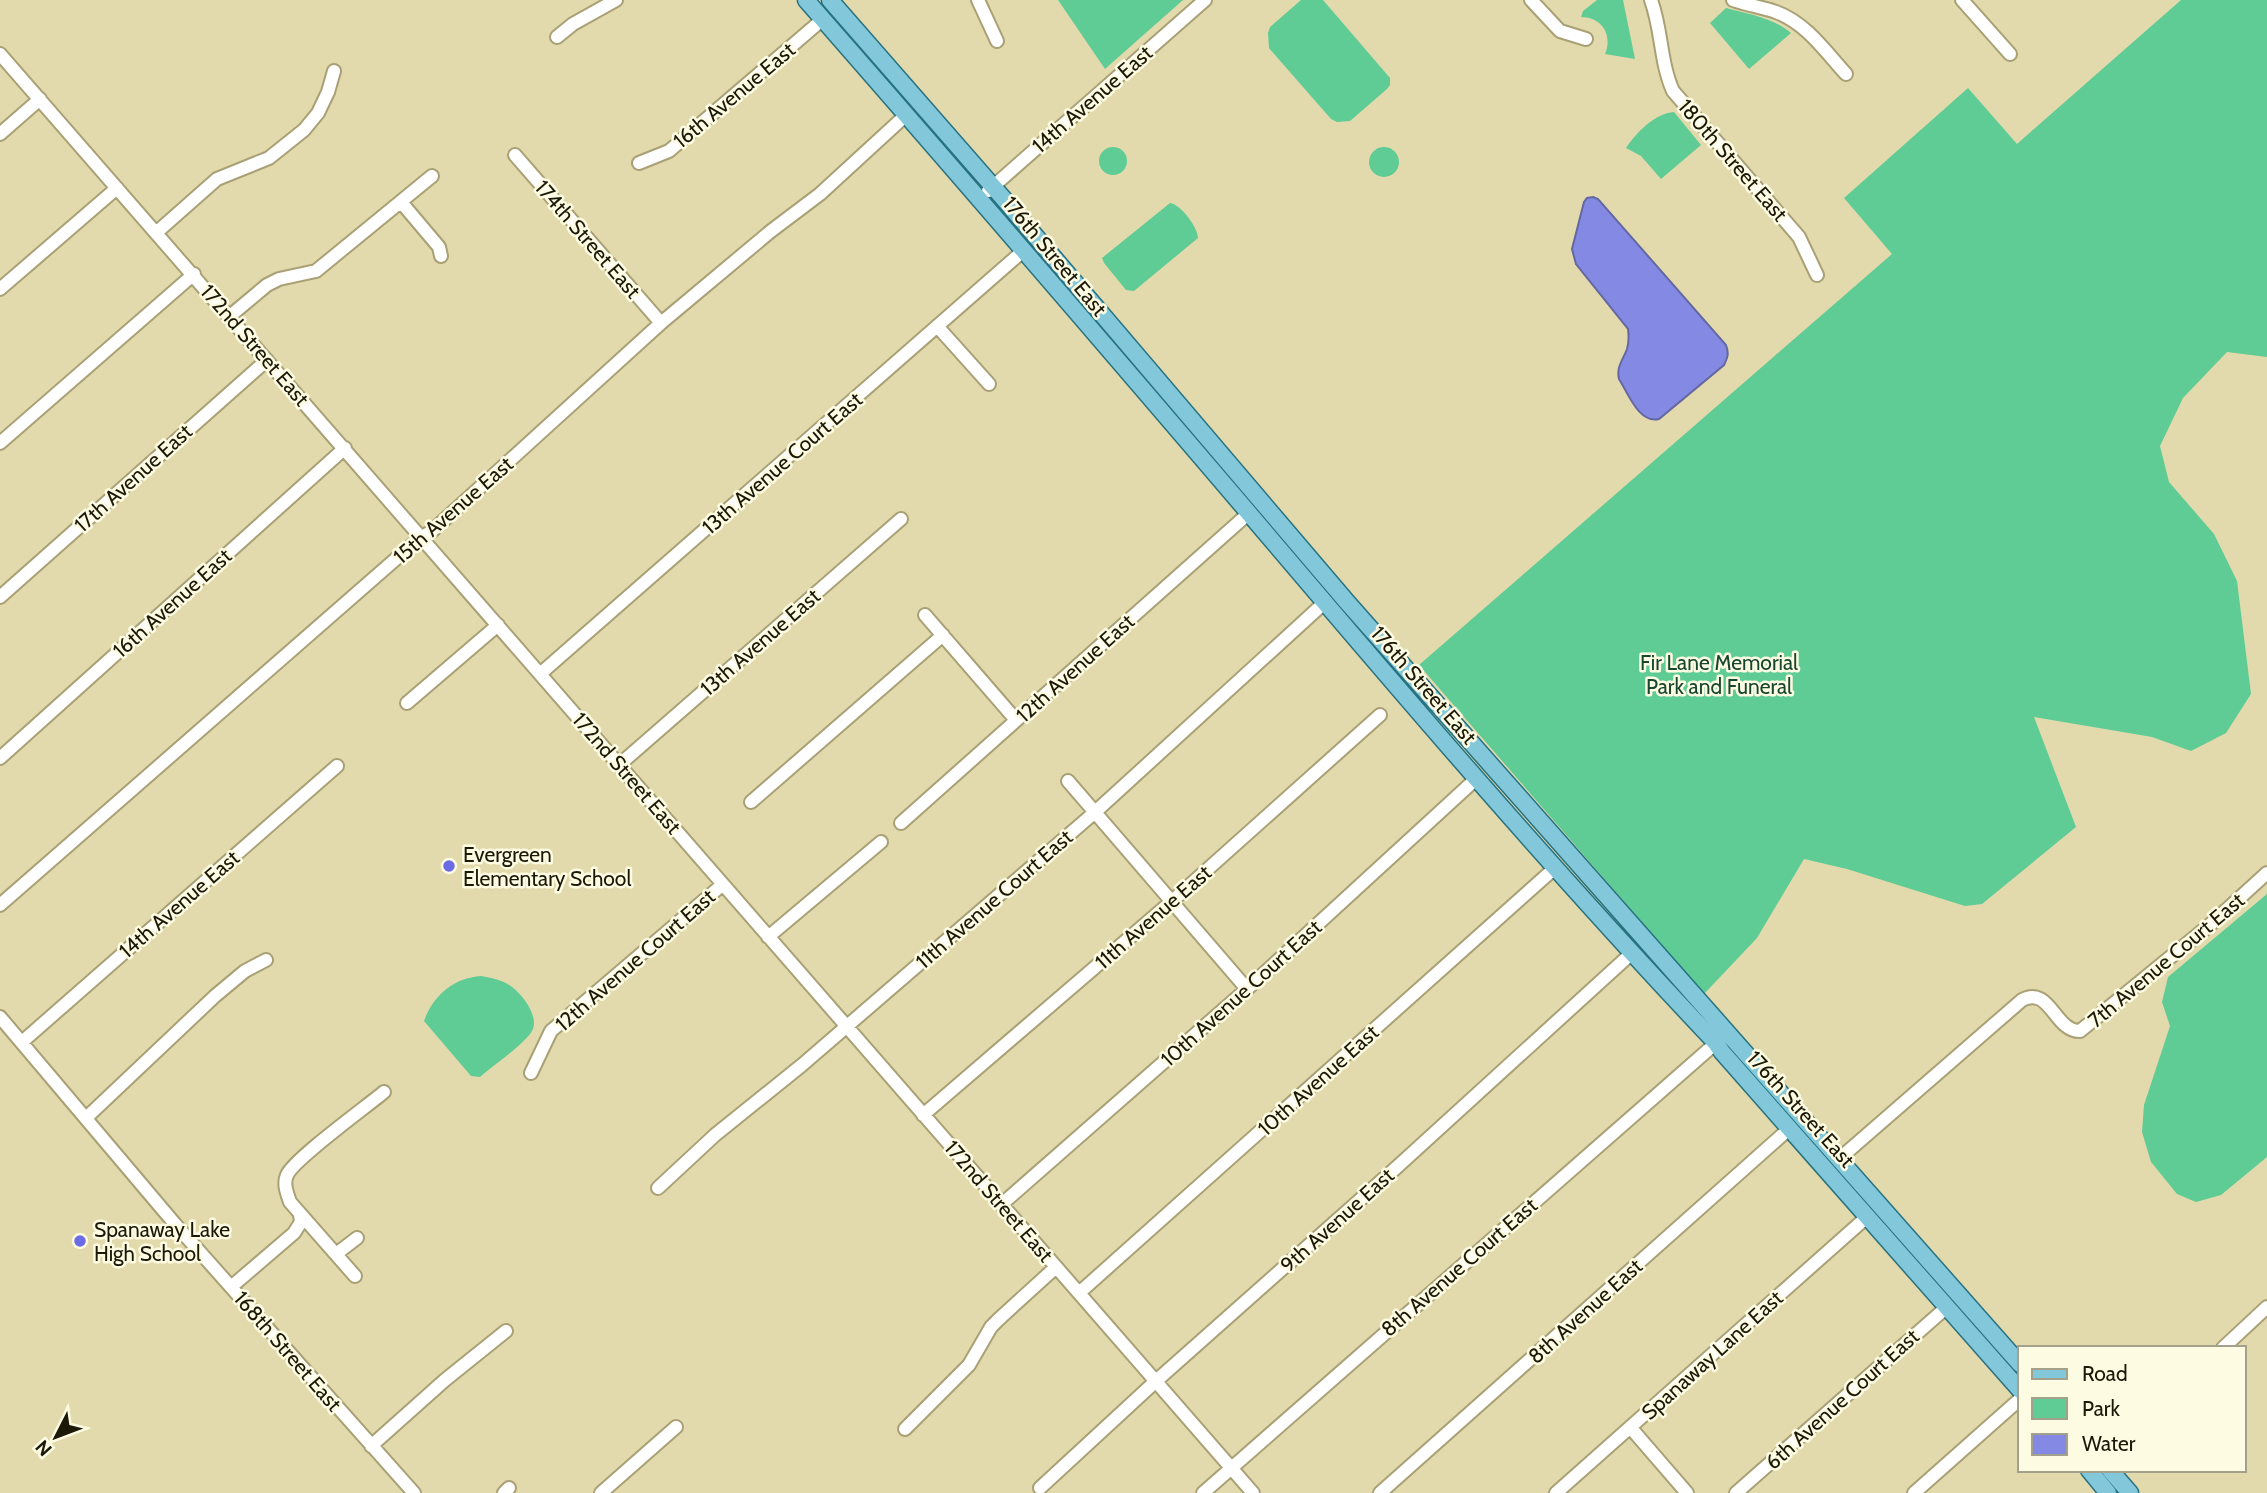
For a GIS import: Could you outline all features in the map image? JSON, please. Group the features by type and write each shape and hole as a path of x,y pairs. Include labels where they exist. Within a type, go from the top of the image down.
{"main road":[{"name":"176th Street East","path":"806,0 980,199 1324,603 1556,867 1716,1043 1721,1052 2018,1388"},
{"name":"176th Street East","path":"830,0 1398,660 2018,1362"},
{"path":"1023,251 1036,254 1104,329 1120,338"},
{"path":"1324,603 1337,605 1381,653 1398,660"},
{"path":"1716,1043 1726,1046 1765,1088 1779,1092"},
{"path":"1790,1128 1801,1130 1839,1172 1857,1179"},
{"path":"2090,1472 2103,1491"},
{"path":"2112,1472 2130,1493"}],"street":[{"path":"557,37 573,24 615,0"},
{"path":"978,0 996,41"},
{"name":"14th Avenue East","path":"980,199 1205,0"},
{"path":"1531,0 1560,31 1586,39"},
{"name":"180th Street East","path":"1651,0 1658,18 1665,68 1673,91 1799,237 1817,275"},
{"path":"1733,0 1776,12 1794,21 1807,30 1846,74"},
{"path":"1962,0 2010,54"},
{"name":"16th Avenue East","path":"639,163 669,151 823,19"},
{"name":"172nd Street East","path":"0,54 1253,1493"},
{"path":"157,232 217,179 270,158 304,130 318,113 334,71"},
{"path":"0,134 40,99"},
{"name":"15th Avenue East","path":"0,905 421,537 431,532 661,323 820,194 905,116"},
{"name":"174th Street East","path":"515,155 661,323"},
{"path":"230,316 267,285 279,279 316,271 432,176"},
{"path":"0,289 117,188"},
{"path":"401,202 439,247 441,256"},
{"name":"13th Avenue Court East","path":"540,674 1023,251"},
{"path":"0,443 194,274"},
{"path":"937,326 989,384"},
{"name":"17th Avenue East","path":"0,597 267,360"},
{"name":"16th Avenue East","path":"0,758 345,448"},
{"name":"12th Avenue East","path":"901,823 1248,513"},
{"name":"13th Avenue East","path":"619,765 901,519"},
{"name":"11th Avenue Court East","path":"657,1188 715,1135 802,1065 1094,813 1324,603"},
{"path":"925,615 1016,720"},
{"path":"407,704 498,625"},
{"path":"751,802 943,635"},
{"name":"11th Avenue East","path":"923,1115 1171,902 1380,715"},
{"name":"14th Avenue East","path":"22,1042 337,766"},
{"name":"10th Avenue Court East","path":"1002,1205 1247,989 1477,778"},
{"path":"1068,781 1247,989"},
{"path":"768,937 881,842"},
{"name":"10th Avenue East","path":"1079,1293 1556,867"},
{"name":"7th Avenue Court East","path":"1839,1159 2022,1000 2028,996 2041,998 2067,1028 2081,1031 2211,924 2267,873"},
{"name":"12th Avenue Court East","path":"531,1073 551,1031 722,885"},
{"name":"9th Avenue East","path":"1041,1488 1156,1381 1633,953"},
{"path":"86,1118 215,996 244,971 266,960"},
{"name":"168th Street East","path":"0,1017 231,1287 414,1493"},
{"name":"8th Avenue Court East","path":"1203,1493 1716,1043"},
{"path":"355,1276 290,1202 285,1187 286,1178 290,1170 384,1092"},
{"name":"8th Avenue East","path":"1380,1493 1790,1128"},
{"path":"231,1287 294,1233 301,1222 300,1215"},
{"name":"Spanaway Lane East","path":"1556,1493 1868,1216"},
{"path":"336,1254 357,1238"},
{"path":"905,1429 969,1365 999,1319 1056,1267"},
{"name":"6th Avenue Court East","path":"1736,1493 1948,1306"},
{"path":"2225,1346 2267,1307"},
{"path":"371,1446 444,1380 506,1331"},
{"path":"1913,1493 2018,1401"},
{"path":"601,1493 676,1427"},
{"path":"1630,1427 1686,1493"}],"green space":[{"path":"1058,0 1183,0 1105,69"},
{"path":"1301,0 1323,0 1390,78 1387,89 1350,121 1337,122 1331,119 1269,48 1270,27"},
{"path":"1597,0 1623,0 1635,59 1605,54 1608,40 1604,28 1595,20 1581,17 1583,11"},
{"name":"Fir Lane Memorial Park and Funeral","path":"2181,0 2267,0 2267,357 2227,352 2183,398 2160,446 2169,482 2214,534 2237,581 2251,694 2226,733 2191,751 2152,737 2034,717 2076,827 1982,904 1965,906 1847,869 1804,859 1757,938 1704,994 1419,665 1892,254 1844,198 1968,88 2017,144"},
{"path":"1726,8 1769,20 1791,33 1749,69 1710,23"},
{"path":"1674,112 1701,145 1661,179 1641,156 1626,148 1653,120"},
{"path":"1113,147 1123,151 1127,161 1123,171 1113,175 1103,171 1099,161 1103,151"},
{"path":"1384,147 1390,148 1398,156 1398,168 1390,176 1384,177 1378,176 1370,168 1369,162 1370,156 1378,148"},
{"path":"1170,203 1179,207 1188,217 1198,238 1134,291 1126,290 1102,258"},
{"path":"2267,894 2267,1157 2221,1195 2196,1202 2177,1194 2151,1162 2142,1132 2144,1105 2170,1026 2162,1002 2168,977"},
{"path":"481,976 501,981 517,991 530,1009 534,1022 530,1034 480,1077 471,1076 424,1021 445,990 462,980"}],"water":[{"path":"1593,197 1598,199 1727,348 1728,355 1724,365 1659,419 1646,417 1640,412 1619,379 1619,367 1628,344 1628,329 1576,264 1572,249 1584,202"}],"place":[{"name":"Evergreen Elementary School","path":"449,866"},
{"name":"Spanaway Lake High School","path":"80,1241"}]}
